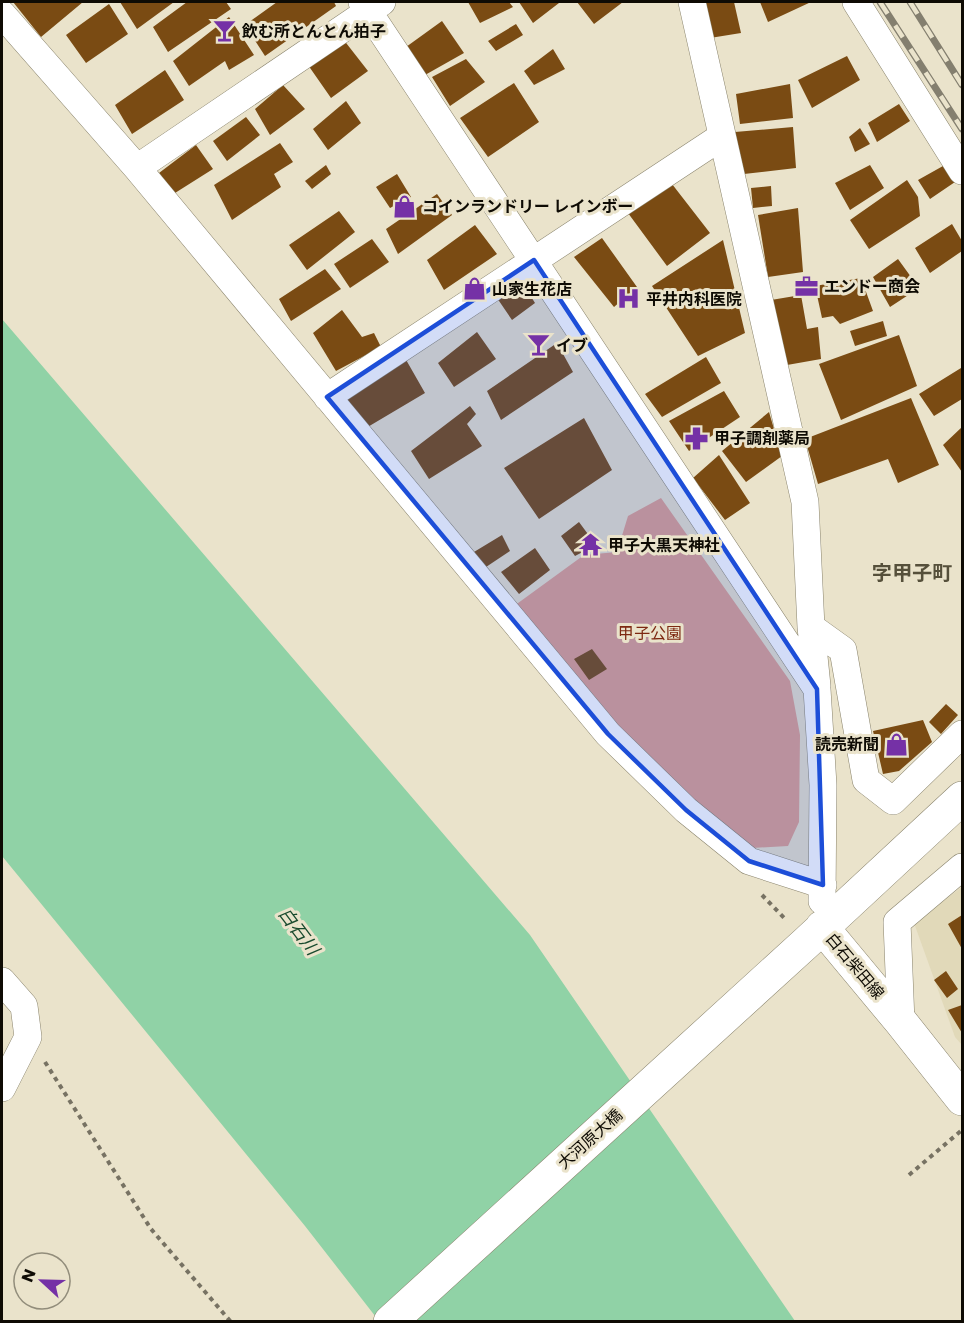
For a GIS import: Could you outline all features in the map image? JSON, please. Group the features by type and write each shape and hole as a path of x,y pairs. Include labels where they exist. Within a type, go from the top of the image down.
{"main road":[{"name":"白石柴田線","path":"963,798 822,927 963,1099"},
{"name":"大河原大橋","path":"390,1322 822,927"}],"street":[{"path":"692,2 805,502 811,627 823,785 822,927"},
{"path":"856,2 963,171"},
{"path":"136,168 371,4 534,260 817,689"},
{"path":"2,14 136,168 608,734 678,803 748,861 823,885"},
{"path":"327,397 722,137"},
{"path":"811,627 843,650 866,780 893,801 963,734"},
{"path":"902,1022 897,922 963,867"},
{"path":"2,981 24,1006 28,1037 2,1088"}],"path":[{"path":"28,1037 151,1229 231,1322"},
{"path":"909,1174 963,1129"}],"highlighted area":[{"path":"534,260 817,689 823,885 749,861 686,810 608,734 327,397"}],"shaded area":[{"path":"962,887 962,1045 955,1037 914,923"}],"green space":[{"name":"甲子公園","path":"661,498 790,681 800,735 799,822 788,846 752,848 685,797 613,727 514,606 584,555 617,552 628,516"}],"water":[{"name":"白石川","path":"2,319 530,935 795,1321 379,1321 305,1226 2,856"}],"building":[{"path":"13,2 83,2 41,37"},
{"path":"120,2 174,2 137,29"},
{"path":"187,2 226,2 231,9 168,52 153,27"},
{"path":"277,2 334,2 336,6 265,56 245,25"},
{"path":"468,2 509,2 513,7 480,23"},
{"path":"519,2 558,2 559,3 533,23"},
{"path":"577,2 623,2 594,24"},
{"path":"704,2 734,2 741,33 710,38"},
{"path":"760,2 811,2 768,22"},
{"path":"109,4 128,34 86,63 66,35"},
{"path":"229,17 254,55 229,70 225,61 189,86 173,61"},
{"path":"442,21 464,53 425,75 406,47"},
{"path":"516,24 523,35 496,51 488,41"},
{"path":"343,39 368,71 331,98 308,65"},
{"path":"553,49 565,69 534,85 524,71"},
{"path":"847,56 860,80 812,108 798,80"},
{"path":"466,59 485,82 450,106 432,77"},
{"path":"165,70 184,100 132,134 115,105"},
{"path":"514,83 539,122 488,157 460,118"},
{"path":"790,84 793,118 740,124 736,94"},
{"path":"283,85 305,109 270,135 255,109"},
{"path":"346,101 361,123 328,150 313,129"},
{"path":"899,104 910,121 877,142 868,123"},
{"path":"246,117 260,135 227,161 213,141"},
{"path":"793,127 796,168 744,174 735,132"},
{"path":"860,128 870,144 855,152 849,137"},
{"path":"280,143 293,162 274,174 281,187 232,220 214,185"},
{"path":"196,145 213,169 175,193 159,173"},
{"path":"326,165 331,174 312,189 305,181"},
{"path":"870,165 884,188 850,210 835,183"},
{"path":"943,166 955,182 930,199 918,180"},
{"path":"397,174 411,197 390,208 376,187"},
{"path":"907,180 918,197 920,216 869,249 850,220"},
{"path":"672,184 710,233 667,266 628,213"},
{"path":"771,186 772,206 753,208 751,188"},
{"path":"437,194 452,215 398,254 386,229"},
{"path":"798,208 803,272 768,277 758,215"},
{"path":"339,211 355,232 307,270 289,245"},
{"path":"952,224 962,241 962,251 930,273 915,248"},
{"path":"475,225 497,254 444,290 427,260"},
{"path":"602,238 637,287 614,307 574,257"},
{"path":"372,239 389,262 350,288 334,264"},
{"path":"723,240 745,333 698,356 652,286"},
{"path":"898,259 919,288 890,307 873,277"},
{"path":"325,269 341,289 291,321 279,299"},
{"path":"861,278 873,311 840,324 833,316 822,318 815,286"},
{"path":"522,282 535,303 512,320 497,298"},
{"path":"801,295 807,329 818,327 821,359 787,365 771,300"},
{"path":"342,310 362,337 374,333 381,347 336,371 313,333"},
{"path":"883,321 887,336 855,346 850,331"},
{"path":"477,332 496,359 454,387 438,363"},
{"path":"899,335 917,386 841,420 819,364"},
{"path":"557,343 573,372 501,420 487,391"},
{"path":"706,357 721,383 662,417 645,394"},
{"path":"405,358 425,393 366,428 345,398"},
{"path":"961,368 962,399 934,416 919,394"},
{"path":"724,391 740,417 689,451 669,421"},
{"path":"911,398 939,465 898,483 888,459 818,484 805,439"},
{"path":"470,406 476,414 467,424 482,446 429,479 411,451"},
{"path":"769,412 782,456 746,482 722,451"},
{"path":"584,418 612,470 539,519 504,468"},
{"path":"962,427 962,472 943,445"},
{"path":"719,455 750,503 725,520 693,478"},
{"path":"579,522 596,545 575,556 561,536"},
{"path":"502,535 510,551 480,571 469,555"},
{"path":"535,548 550,570 519,594 501,572"},
{"path":"592,649 607,669 589,680 574,659"},
{"path":"946,704 958,715 941,734 929,722"},
{"path":"923,720 932,742 899,771 883,774 873,731"},
{"path":"962,915 962,949 948,924"},
{"path":"946,971 958,989 947,998 934,980"},
{"path":"962,1005 962,1033 948,1010"}],"railway":[{"path":"880,2 962,129"},
{"path":"910,2 962,85"}],"place":[{"name":"飲む所とんとん拍子","path":"224,31"},
{"name":"コインランドリー レインボー","path":"404,206"},
{"name":"エンドー商会","path":"806,286"},
{"name":"山家生花店","path":"474,289"},
{"name":"平井内科医院","path":"628,299"},
{"name":"イブ","path":"538,345"},
{"name":"甲子調剤薬局","path":"696,438"},
{"name":"甲子大黒天神社","path":"590,545"},
{"name":"読売新聞","path":"897,744"}],"district":[{"name":"字甲子町","path":"912,573"}]}
